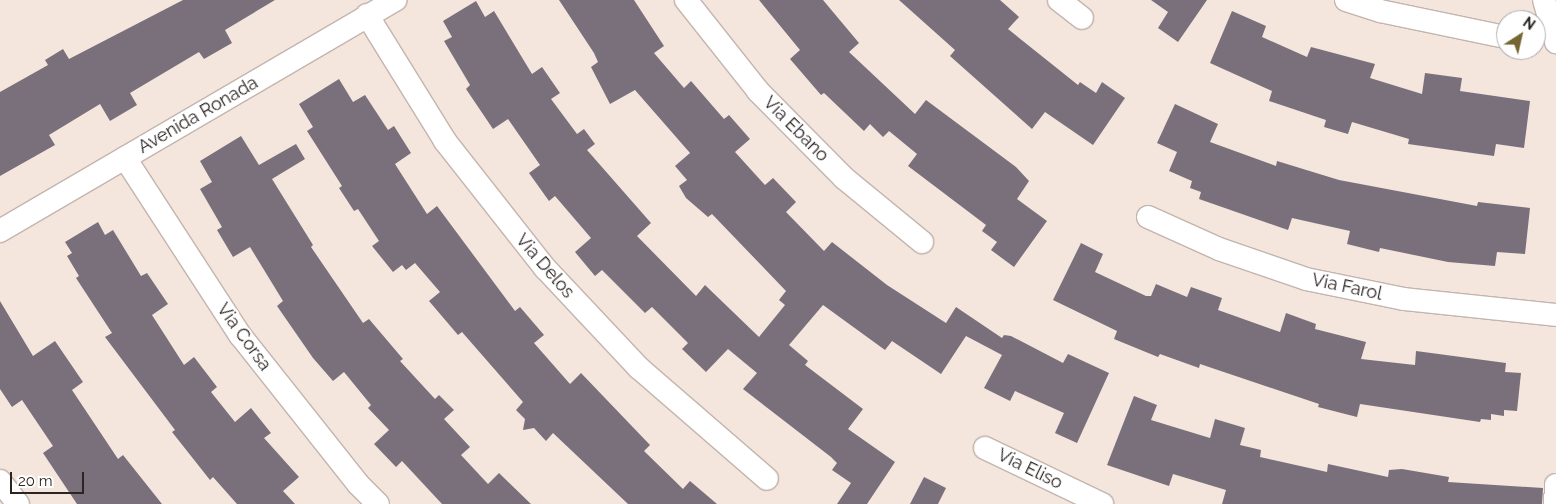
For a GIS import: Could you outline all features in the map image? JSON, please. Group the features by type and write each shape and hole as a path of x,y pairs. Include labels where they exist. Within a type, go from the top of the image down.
{"street":[{"name":"Avenida Ronada","path":"0,231 367,15 396,0"},
{"name":"Via Ebano","path":"686,0 758,91 844,178 922,242"},
{"path":"1059,0 1082,18"},
{"path":"1346,0 1380,11 1496,35"},
{"path":"1544,0 1556,42"},
{"name":"Via Delos","path":"367,15 445,141 545,268 639,368 767,479"},
{"name":"Via Corsa","path":"125,158 240,335 358,484 378,504"},
{"name":"Via Farol","path":"1148,217 1219,250 1306,279 1404,299 1556,315"},
{"name":"Via Eliso","path":"985,448 1102,504"},
{"path":"0,481 18,504"},
{"path":"1555,504 1556,485"}],"building":[{"path":"183,0 275,0 225,30 232,43 204,59 199,52 130,93 137,105 110,121 100,104 49,135 55,145 0,176 0,92 48,65 45,60 63,49 69,59"},
{"path":"559,0 634,0 664,46 654,53 684,88 691,81 724,119 729,115 750,139 735,152 765,185 773,178 796,202 786,212 824,251 832,242 887,285 946,323 956,307 1002,338 1004,335 1011,336 1063,363 1068,354 1109,373 1077,443 1055,433 1064,413 1015,391 1010,401 984,388 1002,355 966,336 941,374 892,341 885,350 823,305 789,345 808,361 805,365 863,409 848,429 895,462 867,504 837,504 851,483 832,470 837,463 831,457 743,389 757,373 728,349 706,372 682,349 688,343 652,307 645,313 602,270 595,276 575,252 591,238 555,196 549,201 529,173 540,165 508,119 493,129 466,89 470,85 444,41 452,37 443,21 476,1 485,17 494,11 532,74 542,67 560,93 551,99 577,134 584,129 595,144 587,150 651,223 637,236 696,296 705,285 759,337 785,305 779,300 786,291 712,214 708,217 686,198 679,186 687,180 675,166 690,153 635,90 610,104 591,67 598,62 594,53"},
{"path":"759,0 823,0 859,43 849,52 915,114 926,100 1016,167 1029,181 1017,199 1047,221 1014,267 991,250 997,242 982,231 986,225 908,166 917,154 889,131 883,137 870,124 864,131 824,93 821,95 790,59 800,50"},
{"path":"899,0 1000,0 1019,17 1008,29 1078,85 1080,82 1096,93 1102,82 1125,98 1093,145 1045,112 1032,129 950,56 955,50"},
{"path":"1151,0 1207,0 1178,42 1158,28 1168,12"},
{"path":"1232,11 1266,26 1262,37 1307,57 1311,47 1375,64 1370,78 1422,94 1425,73 1462,78 1460,91 1530,101 1524,148 1496,144 1494,156 1408,144 1409,139 1352,122 1348,134 1324,127 1326,120 1269,101 1272,91 1210,63"},
{"path":"339,79 353,102 365,95 388,130 394,126 411,153 395,164 427,214 437,206 515,311 520,307 544,335 534,343 570,384 581,373 650,445 644,451 683,489 690,481 717,504 628,504 553,433 546,441 534,428 523,430 525,419 516,410 523,402 462,332 458,335 429,301 440,292 415,263 406,270 402,265 393,272 372,246 379,241 358,209 354,211 339,188 342,186 307,131 313,127 299,104"},
{"path":"1175,104 1218,124 1210,142 1276,166 1277,161 1339,180 1477,206 1478,202 1530,208 1525,254 1497,252 1495,266 1448,262 1380,248 1379,252 1347,244 1350,231 1292,218 1288,230 1199,199 1201,192 1190,188 1192,181 1169,171 1177,152 1157,143"},
{"path":"241,136 259,165 296,144 305,159 272,179 313,245 311,247 363,323 369,319 403,359 400,361 435,399 439,395 454,410 444,419 470,447 461,455 488,484 499,473 531,504 442,504 402,461 396,467 374,444 389,430 368,408 371,405 344,372 333,381 313,358 277,306 283,301 250,247 233,257 217,230 222,227 200,189 212,182 200,161"},
{"path":"98,222 105,235 113,230 141,276 147,273 168,304 152,315 184,365 194,357 217,387 211,392 235,422 251,408 271,433 264,438 299,477 283,491 295,504 237,504 213,477 210,480 172,432 175,430 105,337 112,333 76,278 79,276 67,256 72,253 65,242"},
{"path":"1081,243 1103,254 1095,272 1146,296 1151,296 1156,284 1187,297 1191,287 1222,298 1218,310 1280,332 1286,313 1316,324 1315,329 1366,342 1361,359 1415,365 1416,351 1506,363 1505,372 1521,373 1517,411 1504,410 1504,416 1491,414 1491,420 1481,419 1480,422 1360,404 1357,417 1318,407 1319,404 1200,364 1199,368 1160,354 1158,357 1114,339 1117,331 1053,300"},
{"path":"0,301 33,356 55,341 83,382 72,390 118,459 123,455 162,504 77,504 43,453 53,446 22,400 12,407 0,389"},
{"path":"1134,396 1157,405 1151,420 1210,438 1215,419 1245,428 1240,445 1261,450 1260,457 1327,472 1328,464 1388,477 1389,470 1402,469 1449,477 1448,482 1543,488 1542,504 1222,504 1226,490 1173,474 1169,486 1107,465"},
{"path":"924,477 946,488 938,504 910,504"}]}
